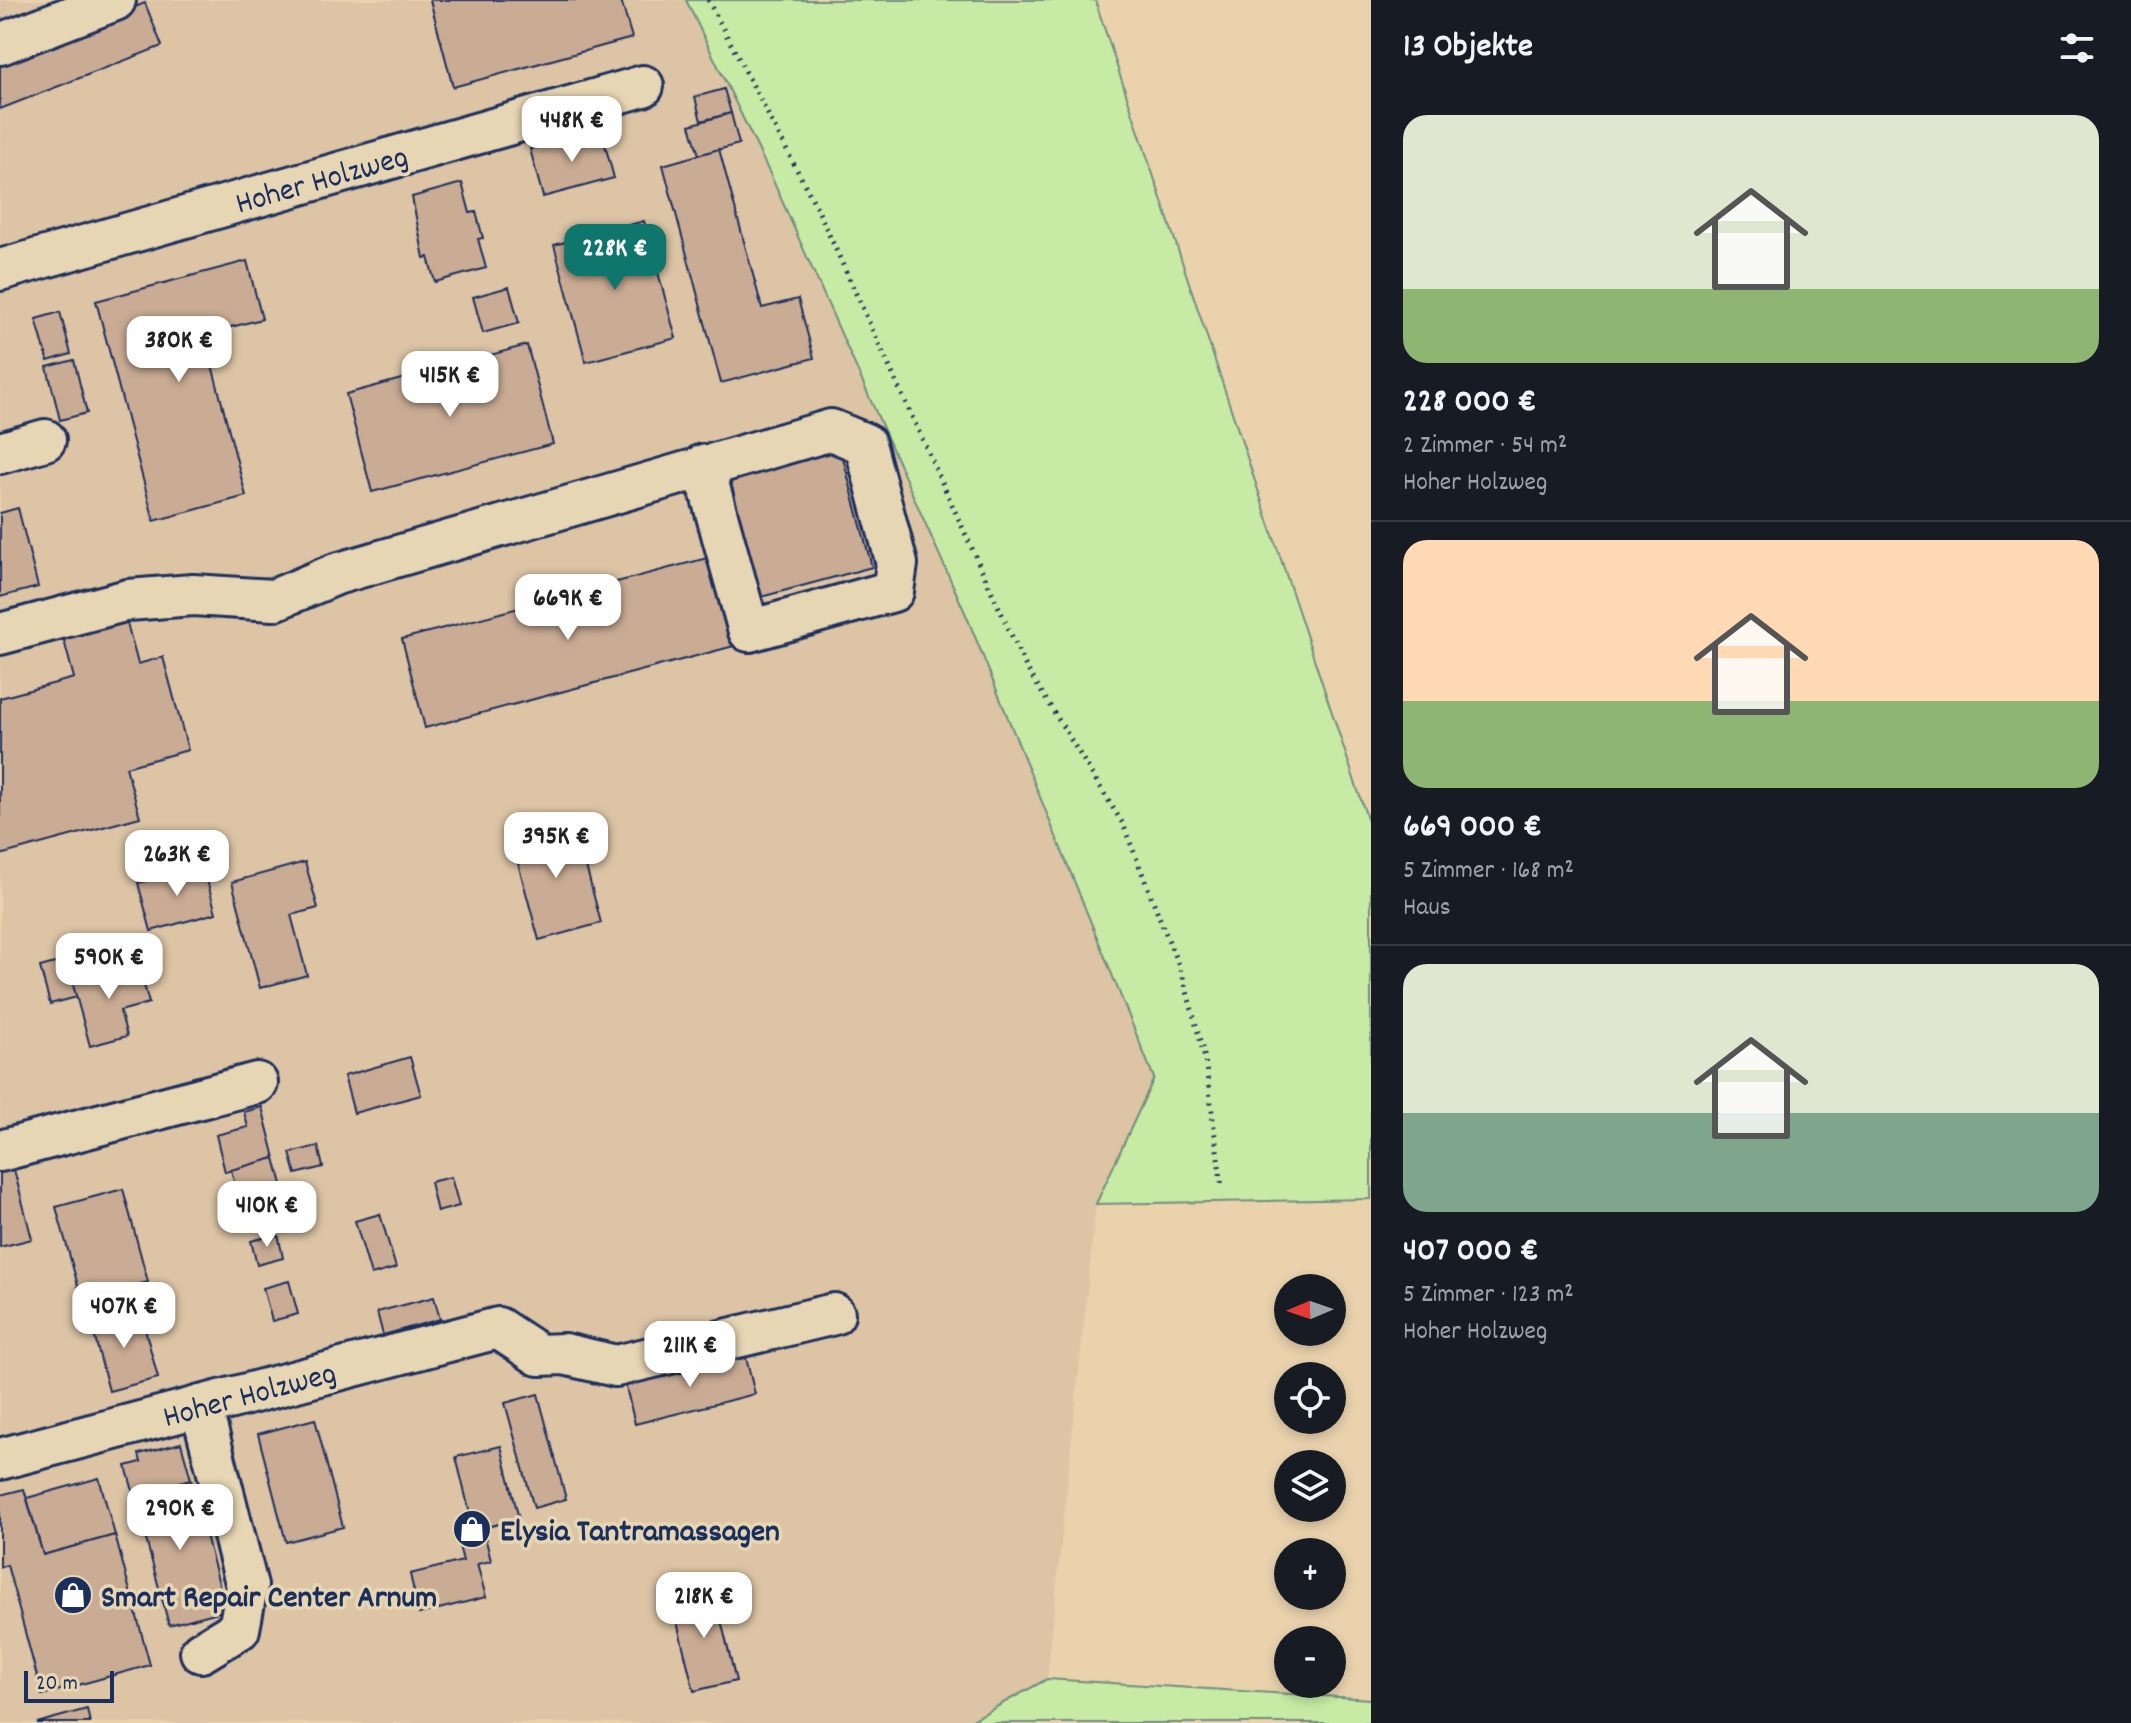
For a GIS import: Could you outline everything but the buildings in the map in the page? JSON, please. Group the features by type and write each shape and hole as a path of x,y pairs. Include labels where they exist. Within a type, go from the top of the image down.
{"street":[{"path":"0,44 115,0"},
{"name":"Hoher Holzweg","path":"0,270 643,86"},
{"path":"0,634 128,600 193,595 274,600 336,574 703,465 831,430 865,444 897,564 893,591 749,631 703,465"},
{"path":"0,453 45,440"},
{"path":"0,1151 257,1083"},
{"name":"Hoher Holzweg","path":"0,1459 498,1328 539,1355 564,1354 616,1366 834,1314"},
{"path":"201,1406 247,1586 239,1629 201,1652"}],"path":[{"path":"708,0 817,208 1026,667 1123,824 1184,980 1205,1059 1222,1188"}],"shaded area":[{"path":"0,0 686,0 771,176 967,617 1155,1078 1096,1204 1047,1679 967,1723 0,1723"}],"green space":[{"path":"686,0 1095,0 1371,830 1371,1199 1096,1204 1154,1078 967,617 771,176"},
{"path":"1047,1679 1274,1693 1274,1698 1371,1699 1371,1723 967,1723"}],"place":[{"name":"Elysia Tantramassagen","path":"472,1529"},
{"name":"Smart Repair Center Arnum","path":"73,1595"}]}
